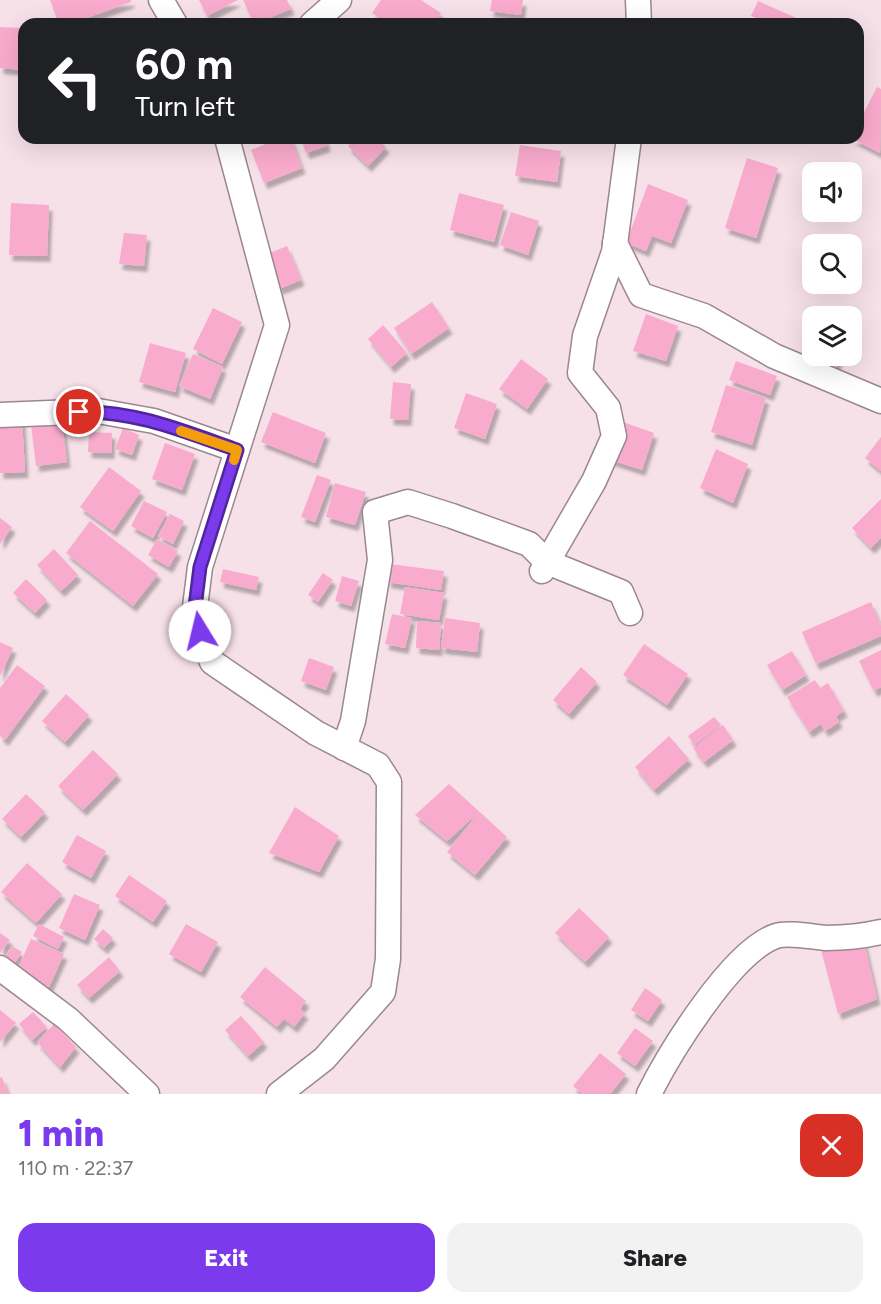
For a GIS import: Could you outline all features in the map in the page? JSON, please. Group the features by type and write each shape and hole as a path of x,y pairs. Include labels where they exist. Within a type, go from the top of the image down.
{"street":[{"path":"161,0 172,18"},
{"path":"319,18 339,0"},
{"path":"638,0 639,18"},
{"path":"228,144 277,325 200,567 194,615 212,662 316,733 378,765 389,782 388,959 383,992 324,1059 279,1094"},
{"path":"544,567 594,481 614,435 608,408 580,373 585,336 614,252 628,144"},
{"path":"615,243 642,295 704,316 774,356 881,401"},
{"path":"0,415 98,411 154,421 237,450"},
{"path":"344,748 353,722 380,560 375,512 408,502 529,544 544,567 621,592 630,613"},
{"path":"649,1094 689,1025 738,962 762,943 778,935 829,938 880,935"},
{"path":"0,968 68,1019 147,1094"}],"building":[{"path":"50,0 131,0 131,2 87,18 57,18"},
{"path":"199,0 238,0 207,16"},
{"path":"243,0 287,0 291,9 269,18 251,18"},
{"path":"381,0 421,0 441,13 438,18 380,18 372,13"},
{"path":"492,0 523,0 521,15 490,11"},
{"path":"758,1 796,18 756,18 751,16"},
{"path":"0,27 18,28 18,70 0,68"},
{"path":"877,87 881,89 880,153 863,144 864,112"},
{"path":"266,144 293,144 302,168 264,183 251,150"},
{"path":"303,144 326,144 327,146 306,153"},
{"path":"350,144 383,144 386,147 368,166 348,146"},
{"path":"520,145 561,151 557,182 515,176"},
{"path":"747,158 778,168 756,238 725,228"},
{"path":"648,184 688,200 671,243 652,236 646,251 626,243"},
{"path":"459,193 504,205 494,242 450,230"},
{"path":"11,203 49,205 47,256 9,255"},
{"path":"511,212 539,221 528,255 500,245"},
{"path":"124,233 147,235 144,266 119,264"},
{"path":"287,246 301,280 279,289 265,255"},
{"path":"432,302 449,328 411,354 394,328"},
{"path":"213,308 242,322 222,364 193,349"},
{"path":"646,314 678,326 666,361 633,351"},
{"path":"383,325 407,353 391,367 368,339"},
{"path":"150,343 186,353 175,392 139,382"},
{"path":"193,354 223,367 210,399 179,386"},
{"path":"521,359 548,379 527,409 499,389"},
{"path":"736,361 777,376 770,395 729,380"},
{"path":"819,366 836,366 833,375 818,370"},
{"path":"393,382 411,384 408,420 390,419"},
{"path":"726,385 766,398 752,445 711,432"},
{"path":"466,393 497,404 485,439 454,428"},
{"path":"273,412 326,433 315,463 261,442"},
{"path":"22,419 25,472 0,473 0,420"},
{"path":"62,421 67,462 36,466 31,425"},
{"path":"620,421 654,433 642,470 608,459"},
{"path":"123,428 139,435 132,455 115,449"},
{"path":"89,432 112,433 111,453 88,452"},
{"path":"881,437 881,471 865,458"},
{"path":"165,443 195,454 182,490 152,479"},
{"path":"716,449 748,464 733,503 700,488"},
{"path":"109,467 141,491 113,531 80,507"},
{"path":"317,475 331,480 315,522 301,517"},
{"path":"335,483 366,492 355,525 326,517"},
{"path":"881,499 881,538 871,548 852,528"},
{"path":"144,501 167,512 153,538 131,526"},
{"path":"170,514 184,521 173,544 158,536"},
{"path":"0,518 12,527 0,544"},
{"path":"90,521 158,574 133,606 66,553"},
{"path":"157,539 178,551 169,567 148,555"},
{"path":"54,549 78,575 61,591 37,565"},
{"path":"390,564 444,571 441,590 387,582"},
{"path":"223,569 259,577 256,590 220,582"},
{"path":"323,573 333,580 318,602 308,595"},
{"path":"342,576 359,581 351,606 335,601"},
{"path":"26,579 47,600 35,613 13,593"},
{"path":"405,587 444,593 439,620 400,614"},
{"path":"871,602 881,626 881,636 816,664 802,632"},
{"path":"392,614 412,618 405,648 385,644"},
{"path":"445,618 480,623 477,652 441,648"},
{"path":"417,621 441,623 439,650 416,648"},
{"path":"0,642 13,648 0,676"},
{"path":"644,644 688,674 667,705 623,675"},
{"path":"881,650 881,687 874,691 859,661"},
{"path":"792,651 806,675 782,690 767,665"},
{"path":"309,658 334,667 326,690 301,681"},
{"path":"17,665 45,686 5,740 0,736 0,688"},
{"path":"581,667 597,682 569,714 553,700"},
{"path":"815,680 820,688 828,683 844,711 836,716 839,722 825,731 821,724 809,732 787,697"},
{"path":"66,694 89,715 65,742 42,721"},
{"path":"714,717 721,725 694,745 688,736"},
{"path":"723,725 733,740 704,762 693,748"},
{"path":"669,736 689,759 654,790 635,767"},
{"path":"93,750 118,774 83,810 58,786"},
{"path":"449,784 507,837 475,875 447,852 479,812 447,841 415,815"},
{"path":"26,794 45,812 21,837 2,819"},
{"path":"295,807 339,836 319,872 269,853"},
{"path":"77,835 106,851 91,878 62,862"},
{"path":"27,863 62,894 36,923 1,892"},
{"path":"129,875 167,901 153,922 115,896"},
{"path":"74,894 100,905 85,940 59,928"},
{"path":"579,908 609,937 585,962 555,933"},
{"path":"39,924 64,937 58,949 33,936"},
{"path":"186,924 218,942 201,972 169,954"},
{"path":"103,929 113,938 104,948 94,939"},
{"path":"0,933 10,940 0,953"},
{"path":"863,938 877,999 838,1014 819,942"},
{"path":"31,939 64,954 49,987 16,972"},
{"path":"12,946 22,952 12,967 2,961"},
{"path":"109,957 120,971 89,998 77,985"},
{"path":"265,967 306,1001 300,1009 305,1013 294,1027 284,1019 277,1027 240,997"},
{"path":"645,988 662,1000 648,1021 631,1010"},
{"path":"0,1010 16,1023 0,1042"},
{"path":"33,1012 47,1027 32,1040 19,1024"},
{"path":"241,1016 264,1042 248,1056 225,1030"},
{"path":"54,1024 76,1047 60,1067 37,1042"},
{"path":"635,1028 653,1041 635,1066 617,1053"},
{"path":"600,1053 626,1074 610,1094 583,1094 573,1086"},
{"path":"2,1077 8,1094 0,1094 0,1078"}],"slow traffic":[{"path":"181,431 237,450 234,460"}],"route":[{"path":"79,412 98,411 154,421 237,450 200,567 194,615 200,631"}]}
